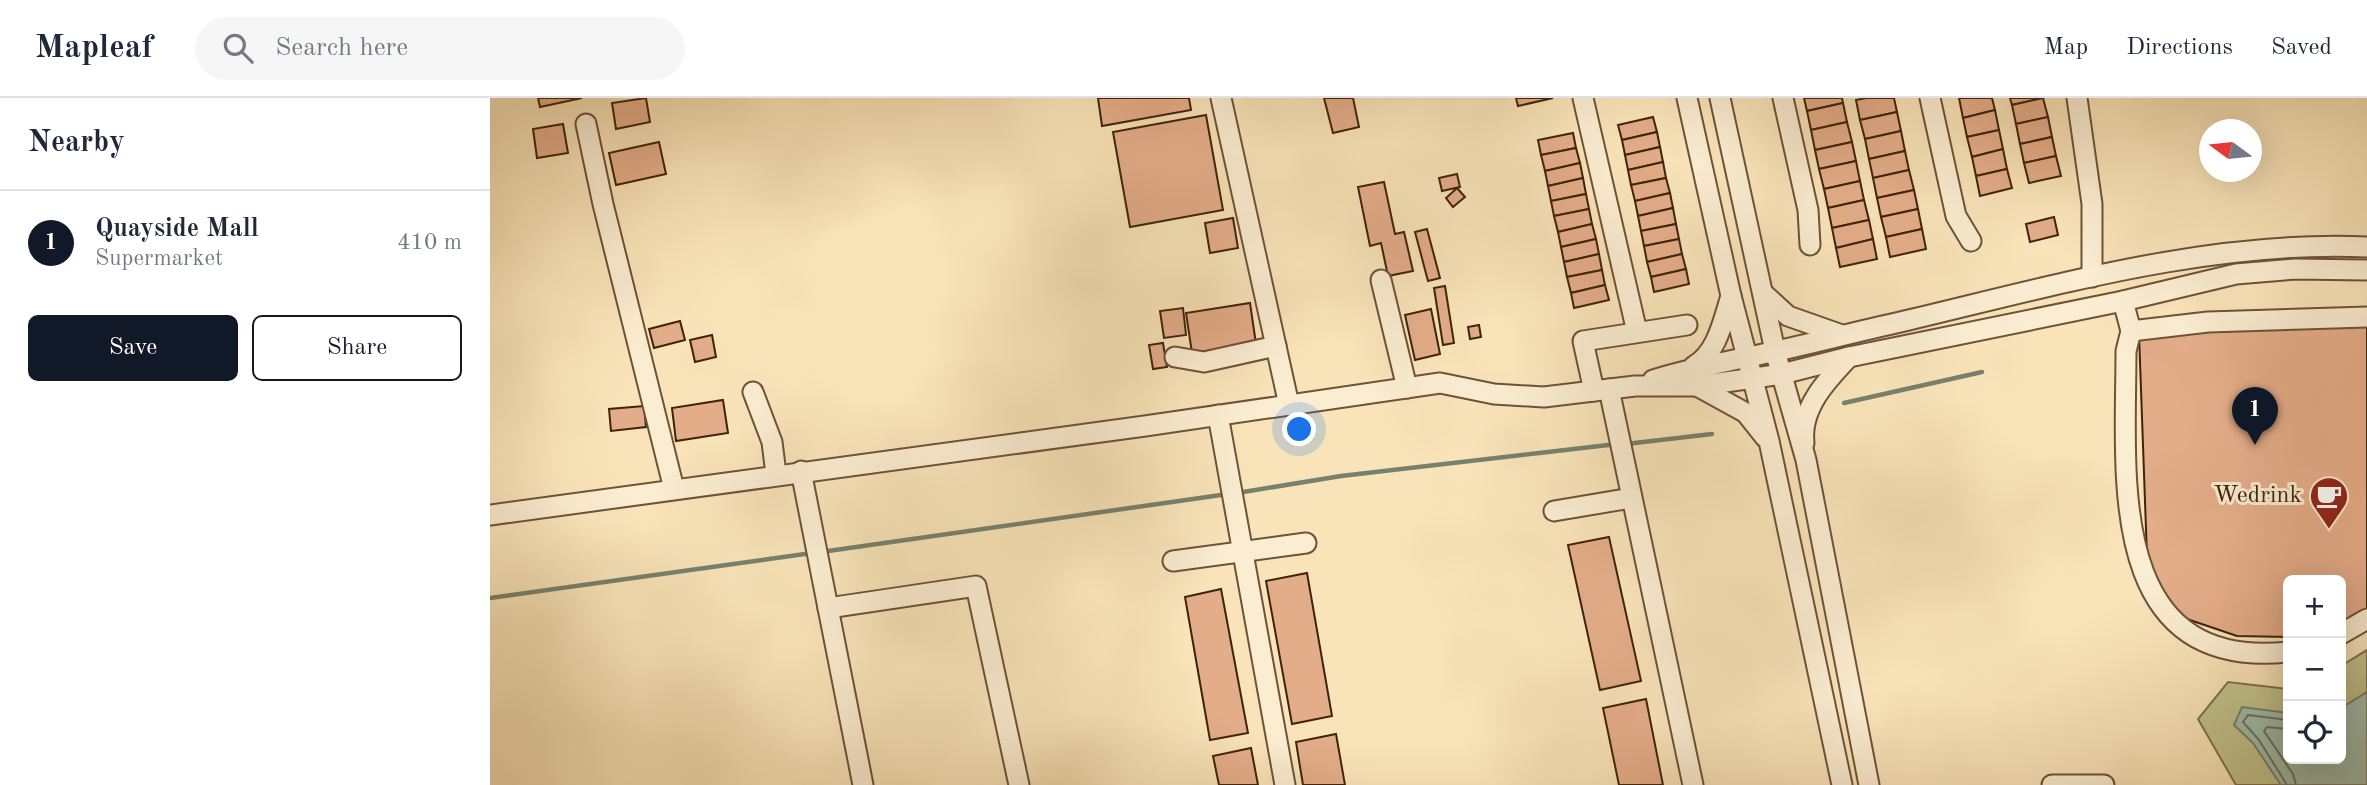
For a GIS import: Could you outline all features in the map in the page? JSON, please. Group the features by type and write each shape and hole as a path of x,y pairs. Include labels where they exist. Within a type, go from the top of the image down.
{"street":[{"path":"1221,98 1289,405"},
{"path":"1583,98 1637,332"},
{"path":"1686,98 1731,296 1769,441 1842,785"},
{"path":"1720,98 1775,351 1806,460 1869,785"},
{"path":"1783,98 1808,210 1810,245"},
{"path":"1930,98 1956,216 1971,241"},
{"path":"2077,98 2092,204 2092,277"},
{"path":"586,124 603,204 674,489"},
{"path":"1695,377 1747,356 2092,277 2226,252 2295,247 2367,247"},
{"path":"490,515 674,489 775,469 801,471 1440,383 1494,394 1544,397 1695,377 1754,378 2123,301 2236,274 2295,269 2367,270"},
{"path":"1381,280 1408,388"},
{"path":"1764,294 1787,316 1843,335"},
{"path":"1695,377 1712,349 1731,296"},
{"path":"2123,301 2131,331 2126,351 2126,503 2145,579 2157,602 2182,625 2224,650 2261,655 2283,653"},
{"path":"2131,331 2208,321 2367,317"},
{"path":"1687,325 1583,341 1620,444 1693,785"},
{"path":"1175,357 1204,362 1276,346"},
{"path":"1806,460 1803,433 1815,397 1849,357"},
{"path":"1695,377 1746,413 1769,441"},
{"path":"753,392 772,442 775,469"},
{"path":"1218,415 1285,785"},
{"path":"801,471 863,785"},
{"path":"1554,511 1631,498"},
{"path":"1173,561 1306,543"},
{"path":"828,608 976,586 1019,785"},
{"path":"2346,631 2367,619"},
{"path":"2052,785 2104,785"}],"green space":[{"path":"2367,650 2367,785 2236,785 2198,719 2228,682 2283,688 2283,764 2346,764 2346,663"}],"water":[{"path":"2367,692 2367,785 2281,785 2253,743 2234,725 2242,707 2283,712 2283,764 2346,764 2346,705"}],"building":[{"path":"538,98 582,98 540,107"},
{"path":"646,98 650,122 616,129 612,103"},
{"path":"1098,98 1189,98 1191,110 1102,126"},
{"path":"1324,98 1353,98 1359,127 1333,133"},
{"path":"1516,98 1553,98 1518,106"},
{"path":"1804,98 1842,98 1843,103 1807,111"},
{"path":"1894,98 1897,112 1860,120 1856,100"},
{"path":"1959,98 1992,98 1995,110 1963,118"},
{"path":"2010,98 2043,98 2012,105"},
{"path":"2043,98 2048,117 2016,124 2012,105"},
{"path":"1843,103 1847,122 1811,130 1807,111"},
{"path":"1995,110 1999,130 1967,137 1963,118"},
{"path":"1897,112 1901,131 1865,139 1860,120"},
{"path":"1206,115 1223,210 1130,227 1113,132"},
{"path":"1653,117 1657,132 1622,140 1618,125"},
{"path":"2048,117 2052,137 2020,144 2016,124"},
{"path":"1847,122 1852,142 1815,150 1811,130"},
{"path":"563,124 568,153 537,158 533,129"},
{"path":"1999,130 2003,149 1972,157 1967,137"},
{"path":"1901,131 1905,151 1869,159 1865,139"},
{"path":"1657,132 1660,147 1625,155 1622,140"},
{"path":"1573,133 1576,148 1541,155 1538,140"},
{"path":"2052,137 2056,156 2024,163 2020,144"},
{"path":"659,142 666,174 616,185 609,153"},
{"path":"1852,142 1856,161 1819,169 1815,150"},
{"path":"1660,147 1663,162 1628,170 1625,155"},
{"path":"1576,148 1580,163 1545,171 1541,155"},
{"path":"2003,149 2007,169 1976,176 1972,157"},
{"path":"1905,151 1909,170 1873,178 1869,159"},
{"path":"2056,156 2061,176 2029,183 2024,163"},
{"path":"1856,161 1860,181 1824,189 1819,169"},
{"path":"1663,162 1666,178 1631,185 1628,170"},
{"path":"1580,163 1583,178 1548,186 1545,171"},
{"path":"2007,169 2012,188 1980,196 1976,176"},
{"path":"1909,170 1914,190 1877,198 1873,178"},
{"path":"1457,174 1460,187 1442,191 1439,178"},
{"path":"1583,178 1586,194 1551,201 1548,186"},
{"path":"1666,178 1670,193 1635,201 1631,185"},
{"path":"1860,181 1864,200 1828,208 1824,189"},
{"path":"1384,182 1395,234 1404,232 1413,271 1388,276 1381,243 1370,246 1358,187"},
{"path":"1457,188 1465,197 1453,207 1446,198"},
{"path":"1914,190 1918,209 1881,217 1877,198"},
{"path":"1670,193 1673,208 1638,216 1635,201"},
{"path":"1586,194 1589,209 1554,216 1551,201"},
{"path":"1864,200 1869,220 1832,228 1828,208"},
{"path":"1673,208 1676,224 1641,231 1638,216"},
{"path":"1589,209 1592,224 1558,232 1554,216"},
{"path":"1918,209 1922,229 1886,237 1881,217"},
{"path":"2054,217 2058,235 2030,242 2026,224"},
{"path":"1233,218 1238,248 1210,253 1205,223"},
{"path":"1869,220 1873,239 1836,248 1832,228"},
{"path":"1592,224 1596,239 1561,247 1558,232"},
{"path":"1676,224 1679,239 1644,246 1641,231"},
{"path":"1427,229 1440,278 1428,281 1415,232"},
{"path":"1922,229 1926,249 1890,257 1886,237"},
{"path":"1596,239 1599,254 1564,262 1561,247"},
{"path":"1679,239 1682,254 1647,262 1644,246"},
{"path":"1873,239 1877,259 1840,267 1836,248"},
{"path":"1599,254 1602,270 1567,277 1564,262"},
{"path":"1682,254 1686,269 1651,277 1647,262"},
{"path":"1686,269 1689,284 1654,292 1651,277"},
{"path":"1602,270 1605,285 1571,293 1567,277"},
{"path":"1605,285 1609,300 1574,308 1571,293"},
{"path":"1445,286 1454,343 1443,345 1434,288"},
{"path":"1250,303 1256,344 1192,353 1186,313"},
{"path":"1183,308 1186,335 1164,338 1160,311"},
{"path":"1431,309 1440,354 1415,360 1405,315"},
{"path":"680,321 685,340 654,348 649,329"},
{"path":"1479,325 1481,337 1470,339 1468,327"},
{"path":"2367,326 2367,612 2346,623 2346,575 2283,575 2283,637 2237,636 2187,619 2160,594 2147,557 2139,334"},
{"path":"712,335 716,357 695,362 690,340"},
{"path":"1163,343 1167,367 1153,369 1149,345"},
{"path":"723,400 728,433 676,441 672,408"},
{"path":"644,406 646,427 611,431 609,409"},
{"path":"1609,537 1641,681 1600,690 1568,545"},
{"path":"1307,573 1332,716 1292,724 1266,581"},
{"path":"1221,589 1248,733 1210,740 1185,597"},
{"path":"1646,699 1663,785 1619,785 1603,708"},
{"path":"1336,734 1345,785 1303,785 1296,742"},
{"path":"1251,748 1258,785 1219,785 1213,756"}],"waterway":[{"path":"1844,403 1982,372"},
{"path":"1626,444 1712,434"},
{"path":"1237,493 1341,476 1617,444"},
{"path":"821,552 1228,494"},
{"path":"490,598 812,553"}],"place":[{"name":"Quayside Mall","path":"2255,445"},
{"name":"Wedrink","path":"2329,530"}]}
